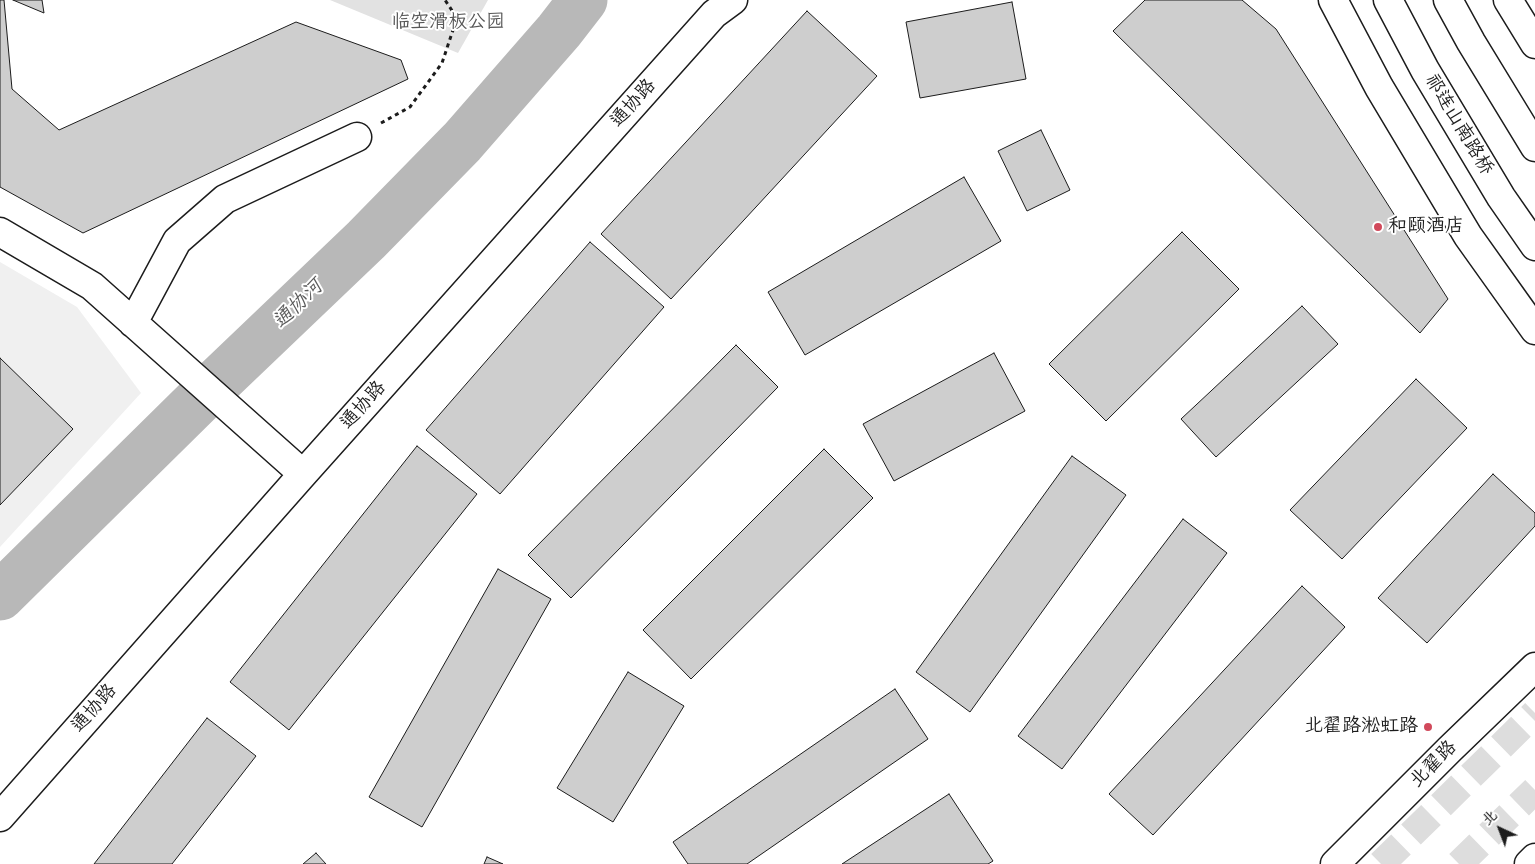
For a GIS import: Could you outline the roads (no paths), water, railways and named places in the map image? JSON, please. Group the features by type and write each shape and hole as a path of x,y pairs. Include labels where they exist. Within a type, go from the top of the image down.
{"street":[{"name":"通协路","path":"0,817 294,466 714,14 732,0"},
{"path":"1333,0 1379,87 1468,236 1535,330"},
{"name":"祁连山南路桥","path":"1388,0 1425,70 1502,197 1535,246"},
{"path":"1448,0 1471,42 1535,147"},
{"path":"1508,0 1535,44"},
{"path":"133,323 177,241 225,200 357,137"},
{"path":"0,232 92,286 294,466"},
{"name":"北翟路","path":"1335,864 1535,667"},
{"path":"1529,864 1535,858"}],"waterway":[{"name":"通协河","path":"0,596 211,388 366,240 462,142 559,31 583,0"}],"tunnel":[{"path":"1381,864 1535,713"},
{"path":"1459,864 1535,790"}],"place":[{"name":"和颐酒店","path":"1378,227"},
{"name":"北翟路淞虹路","path":"1428,727"}],"park label":[{"name":"临空滑板公园","path":"448,23"}]}
